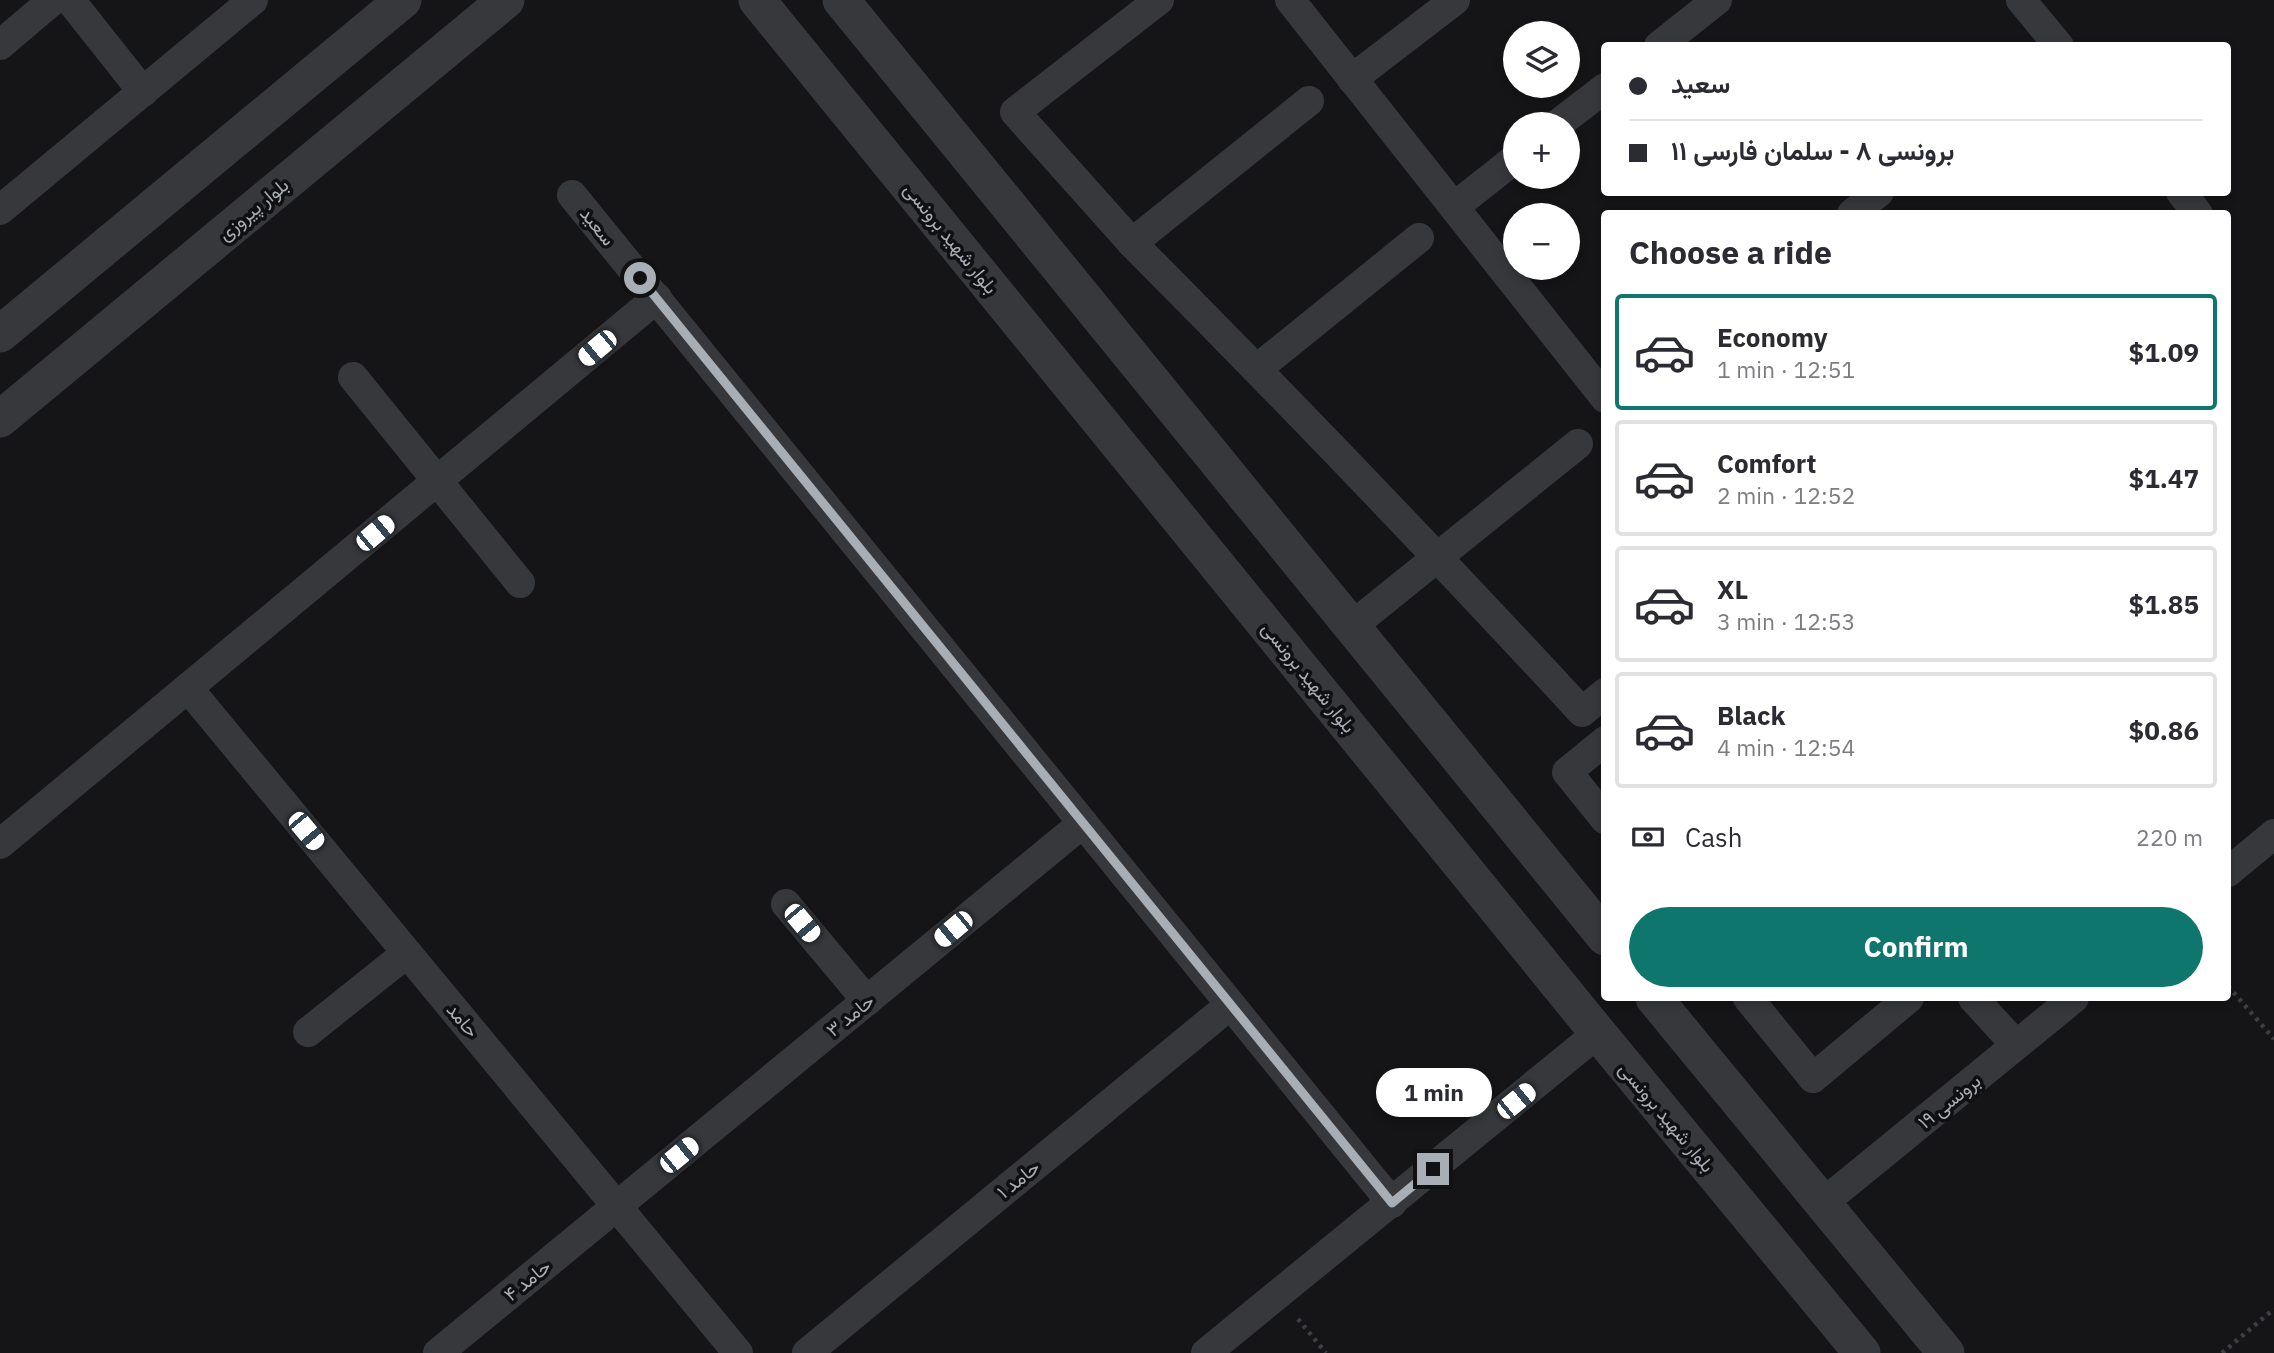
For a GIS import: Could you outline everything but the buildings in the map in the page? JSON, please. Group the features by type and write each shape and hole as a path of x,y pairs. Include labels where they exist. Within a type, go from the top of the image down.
{"street":[{"path":"0,45 54,0"},
{"path":"70,0 143,92"},
{"path":"0,210 253,0"},
{"path":"0,334 403,0"},
{"name":"بلوار پیروزی","path":"0,419 506,0"},
{"name":"بلوار شهید برونسی","path":"757,0 1862,1353"},
{"path":"841,0 1601,932"},
{"path":"1159,0 1015,113 1132,243 1438,557 1582,712 1601,696"},
{"path":"1290,0 1601,393"},
{"path":"1352,79 1455,0"},
{"path":"1664,42 1717,0"},
{"path":"2021,0 2056,42"},
{"path":"1574,112 1601,91"},
{"path":"1132,243 1309,101"},
{"path":"1454,207 1503,168"},
{"name":"سعید","path":"572,195 1392,1203"},
{"path":"1857,210 1874,196"},
{"path":"2184,196 2195,210"},
{"path":"1257,369 1419,239"},
{"path":"0,844 657,299"},
{"path":"353,377 520,583"},
{"path":"1352,626 1578,444"},
{"name":"حامد","path":"188,688 738,1353"},
{"path":"1601,744 1567,772 1601,815"},
{"name":"حامد ۳","path":"617,1206 1083,823"},
{"path":"2231,870 2274,834"},
{"path":"786,904 867,1000"},
{"path":"308,1032 408,953"},
{"path":"1656,1001 1946,1353"},
{"path":"1750,1001 1813,1078 1905,1001"},
{"path":"1976,1001 2016,1045"},
{"name":"برونسی ۱۹","path":"1823,1203 2070,1001"},
{"name":"حامد ۱","path":"807,1353 1230,1004"},
{"path":"1206,1353 1598,1033"},
{"name":"حامد ۴","path":"438,1353 617,1206"}],"path":[{"path":"2231,989 2274,1039"},
{"path":"2222,1353 2274,1310"}],"route":[{"path":"640,278 1392,1203 1433,1169"}]}
